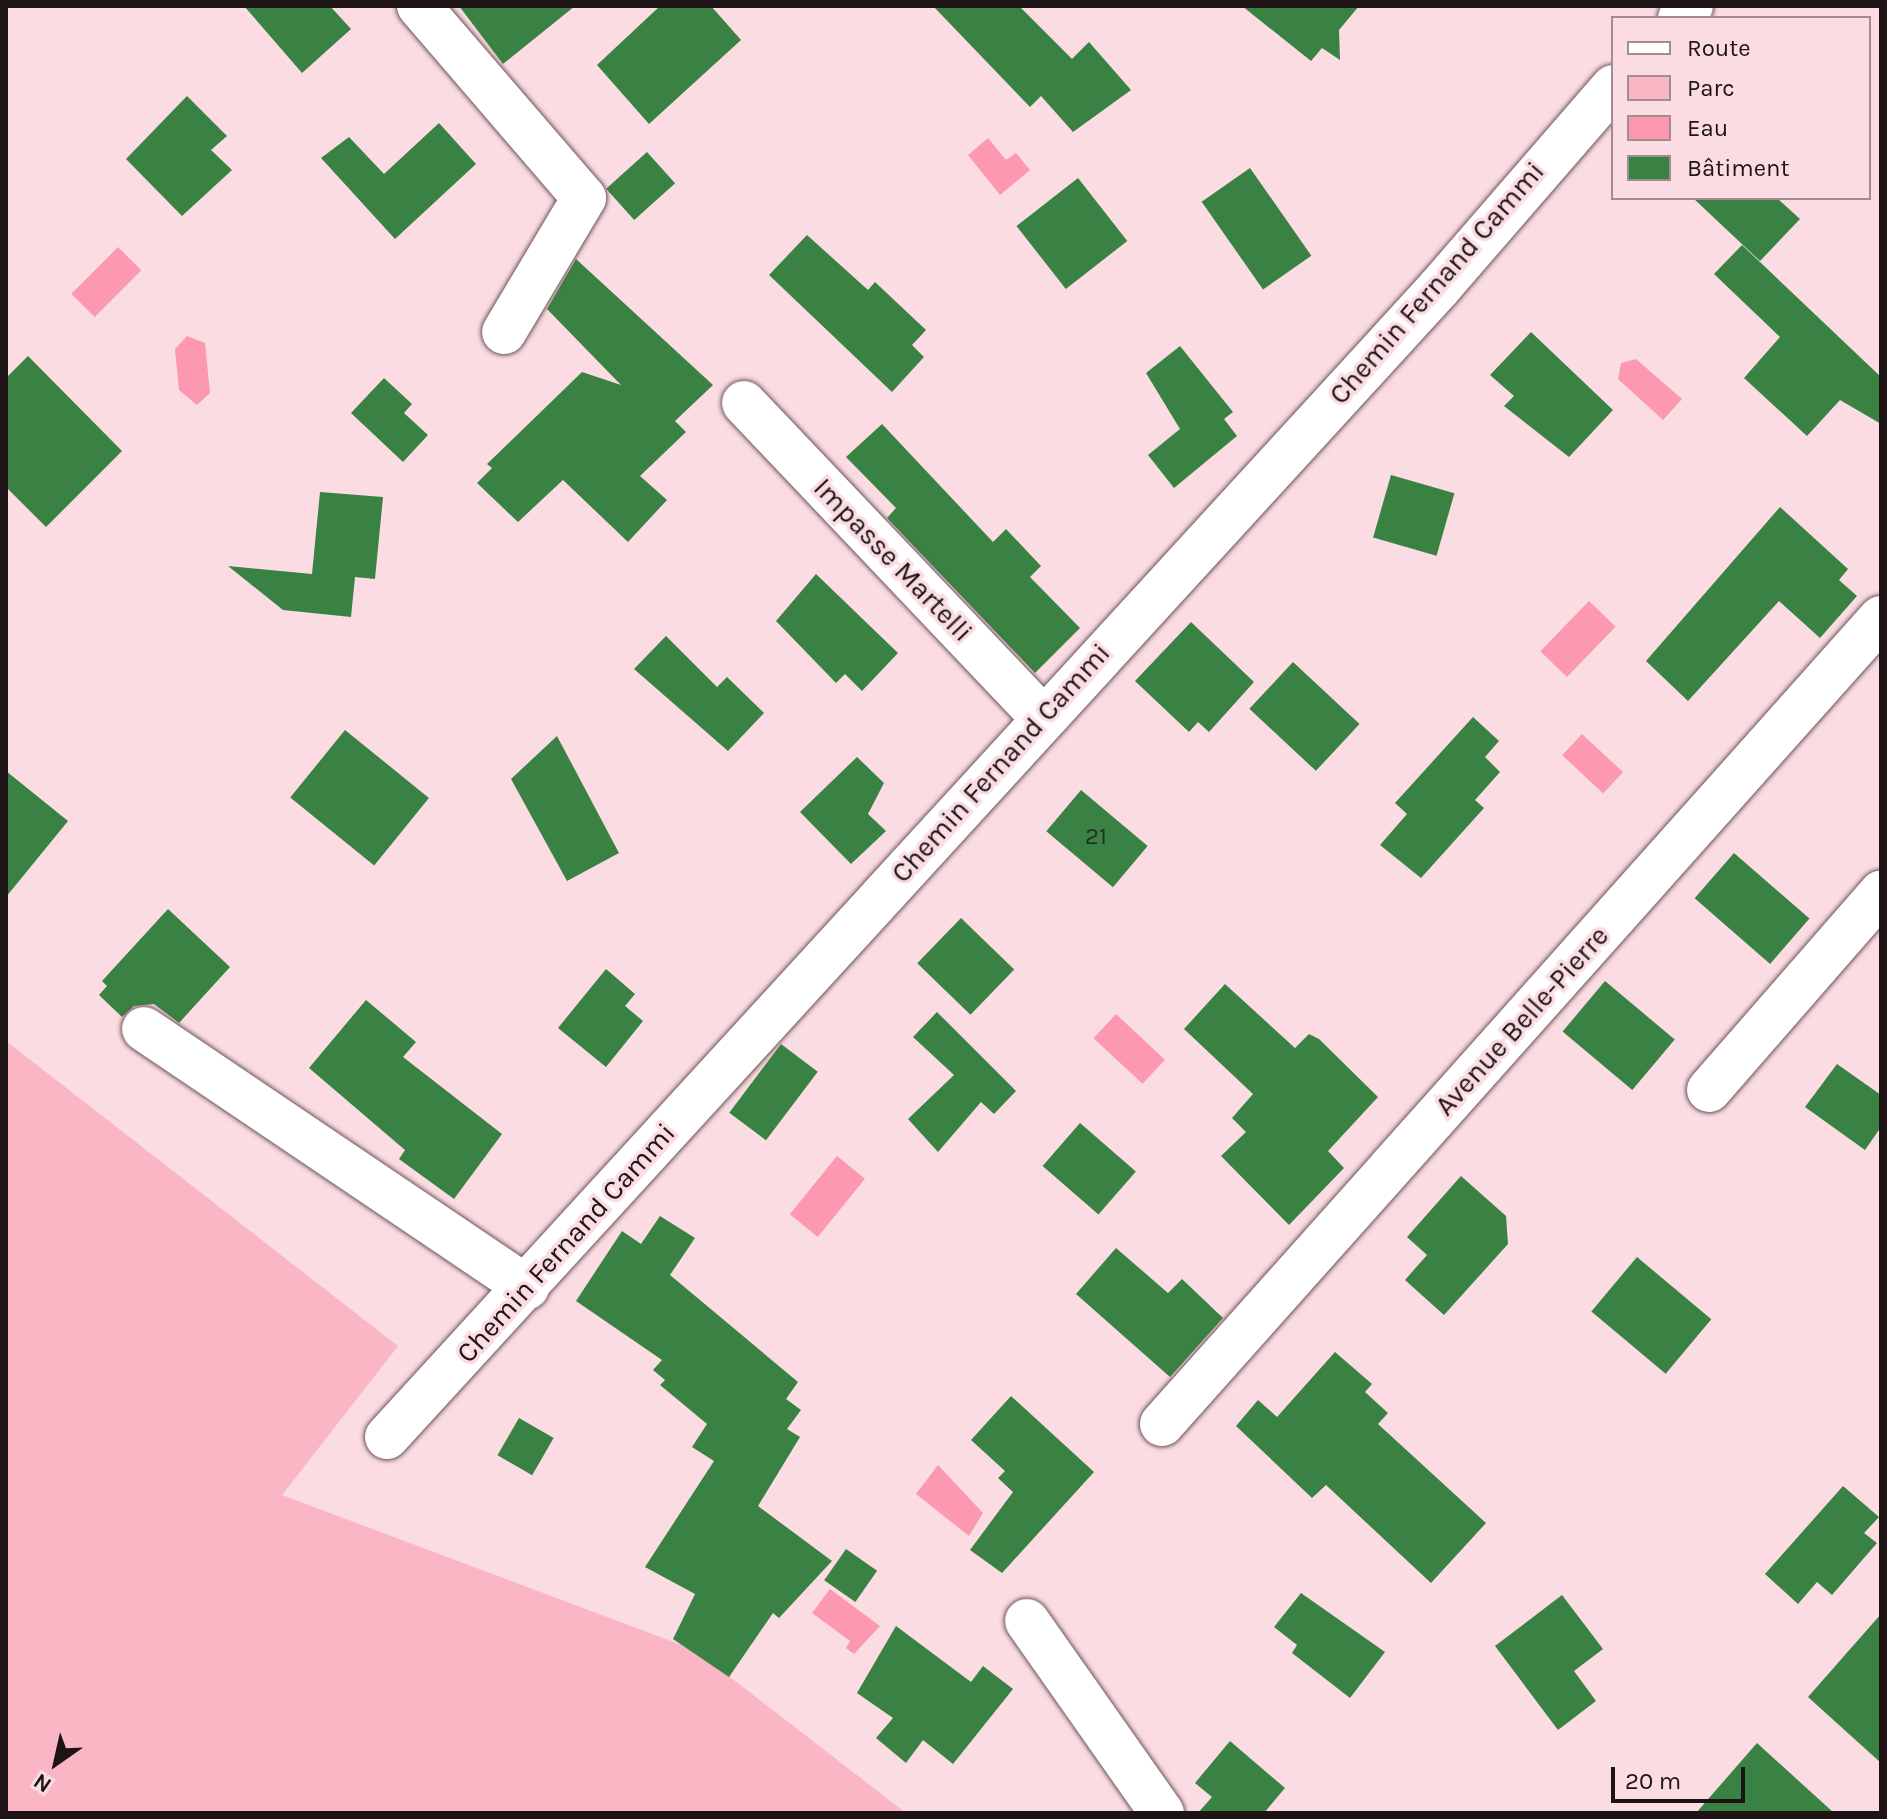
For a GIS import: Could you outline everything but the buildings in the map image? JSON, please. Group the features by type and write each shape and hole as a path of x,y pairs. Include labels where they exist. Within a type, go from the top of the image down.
{"street":[{"path":"419,6 584,198 504,332"},
{"name":"Chemin Fernand Cammi","path":"387,1437 527,1287 1042,717 1439,288 1611,89"},
{"name":"Impasse Martelli","path":"744,403 1042,717"},
{"name":"Avenue Belle-Pierre","path":"1162,1424 1881,618"},
{"path":"1709,1090 1881,893"},
{"path":"144,1029 527,1287"},
{"path":"1027,1621 1162,1813"}],"green space":[{"path":"6,1041 398,1346 282,1495 695,1650 906,1813 6,1813"}],"water":[{"path":"988,138 1006,160 1016,153 1030,170 1000,195 968,155"},
{"path":"118,247 141,270 95,317 71,294"},
{"path":"187,336 205,343 210,393 197,405 179,390 175,349"},
{"path":"1636,359 1682,399 1663,420 1618,379 1621,363"},
{"path":"1589,601 1616,627 1567,677 1540,651"},
{"path":"1582,734 1623,772 1603,793 1562,755"},
{"path":"1116,1014 1165,1060 1142,1084 1093,1038"},
{"path":"837,1156 865,1179 818,1237 790,1214"},
{"path":"938,1465 983,1513 969,1536 916,1494"},
{"path":"830,1589 880,1626 854,1654 846,1648 850,1641 812,1613"}]}
